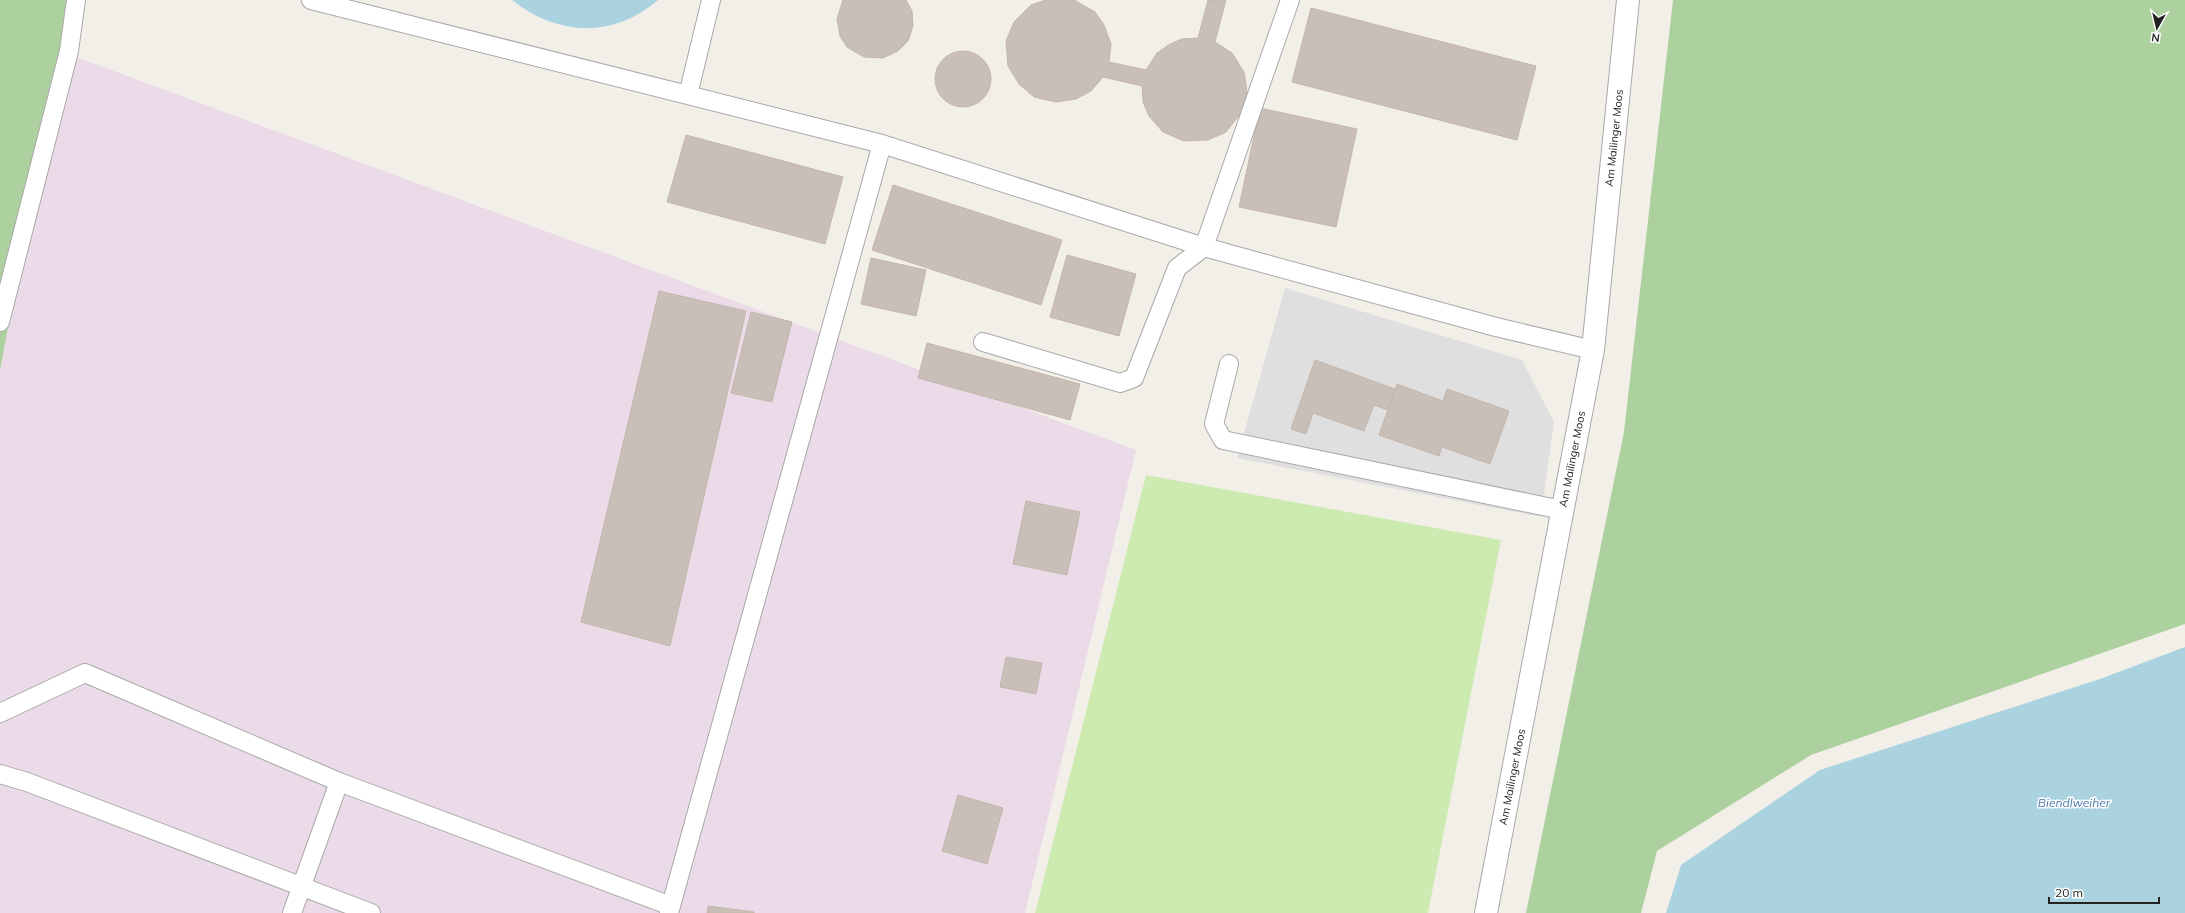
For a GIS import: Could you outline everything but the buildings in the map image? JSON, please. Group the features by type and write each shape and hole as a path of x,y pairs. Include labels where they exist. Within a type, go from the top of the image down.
{"street":[{"name":"Am Mailinger Moos","path":"1486,913 1593,350 1628,0"}],"lane":[{"path":"0,322 68,51 76,0"},
{"path":"311,0 882,144 1204,247 1496,328 1593,350"},
{"path":"688,95 711,0"},
{"path":"983,342 1120,382 1134,378 1177,268 1204,247 1290,0"},
{"path":"0,714 85,673 339,782 670,910 882,144"},
{"path":"1229,364 1214,424 1223,440 1562,510"},
{"path":"0,774 27,782 371,913"},
{"path":"292,913 339,782"}],"shaded area":[{"path":"60,51 1136,450 1025,913 0,913 0,370"},
{"path":"1285,288 1522,360 1554,422 1541,517 1237,458"}],"green space":[{"path":"0,0 70,0 0,370"},
{"path":"1673,0 2185,0 2185,624 1811,755 1657,851 1641,913 1526,913 1624,432"},
{"path":"1146,475 1501,540 1428,913 1035,913"}],"water":[{"path":"512,0 658,0 641,13 623,22 604,27 585,28 566,26 547,21 529,12"},
{"name":"Biendlweiher","path":"2185,647 2185,913 1666,913 1681,865 1820,770 2100,679"}]}
